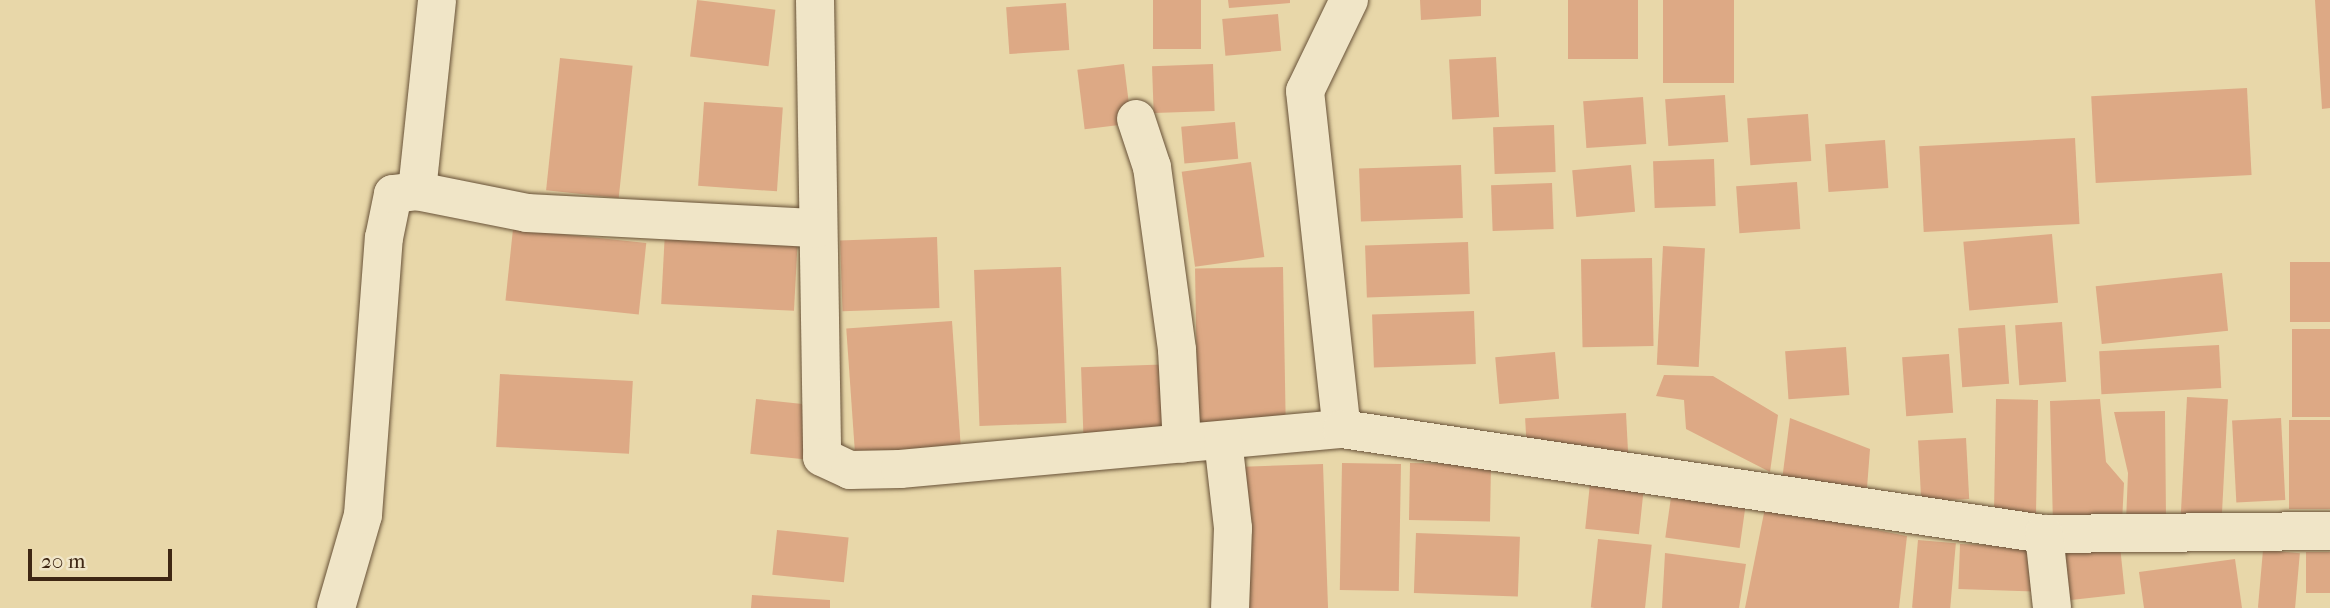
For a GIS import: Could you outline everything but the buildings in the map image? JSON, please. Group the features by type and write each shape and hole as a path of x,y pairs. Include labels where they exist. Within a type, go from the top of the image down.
{"street":[{"path":"417,191 438,0"},
{"path":"815,0 822,457 850,470 900,469 1342,429 2044,534 2330,531"},
{"path":"1342,429 1305,90 1349,0"},
{"path":"1136,119 1152,167 1177,350 1182,444"},
{"path":"336,608 363,515 384,239 393,194 417,191 527,213 818,228"},
{"path":"1223,440 1233,528 1230,608"},
{"path":"2044,534 2052,608"}]}
